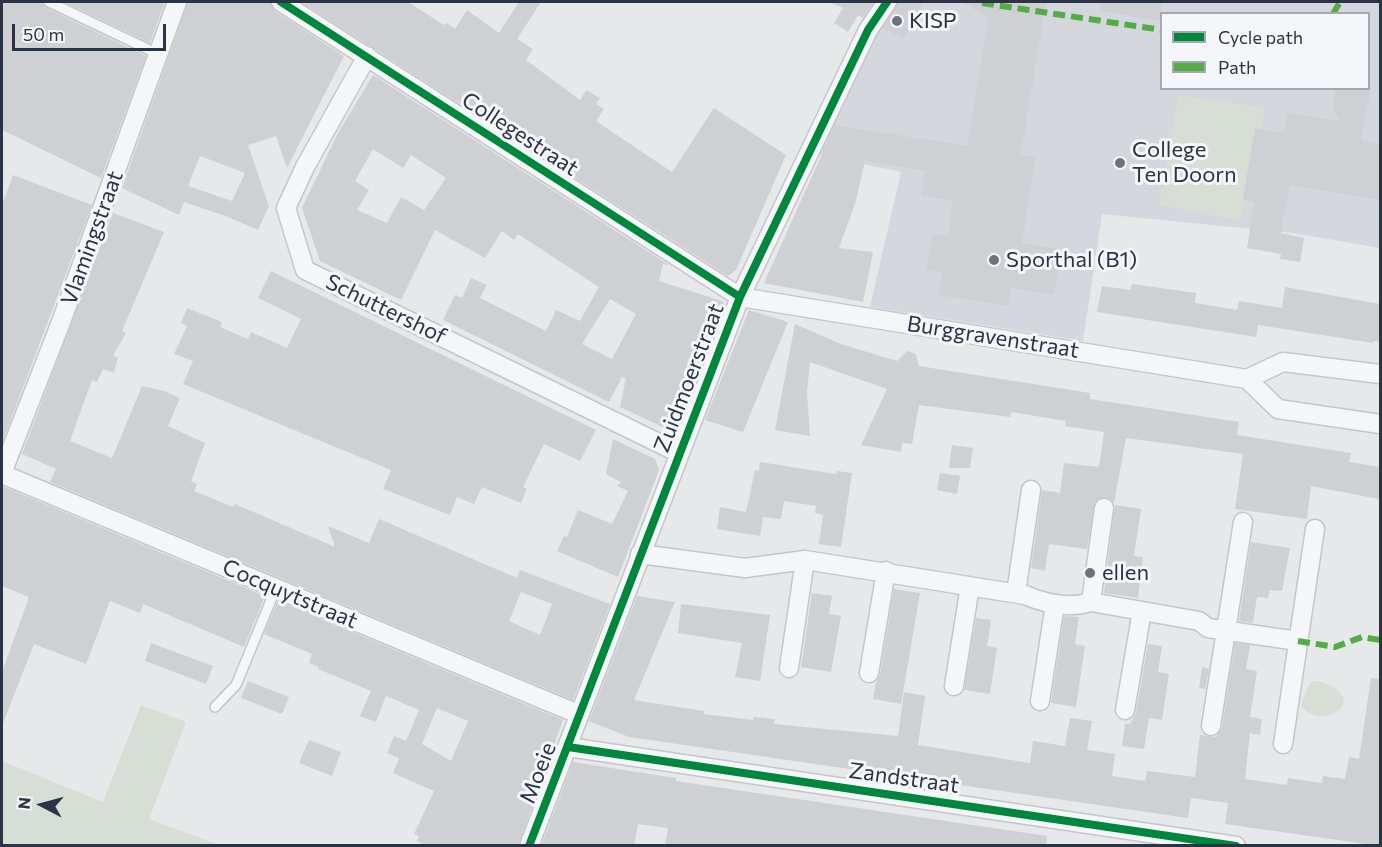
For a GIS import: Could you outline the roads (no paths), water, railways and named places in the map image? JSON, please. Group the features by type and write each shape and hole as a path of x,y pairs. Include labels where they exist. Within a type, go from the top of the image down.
{"street":[{"name":"Vlamingstraat","path":"2,474 62,322 177,2"},
{"name":"Collegestraat","path":"281,2 740,297"},
{"name":"Zuidmoerstraat","path":"578,714 740,297 868,30 887,2"},
{"name":"Schuttershof","path":"367,56 305,167 286,208 305,270 679,453"},
{"name":"Burggravenstraat","path":"740,297 1247,379"},
{"path":"1380,374 1284,362 1247,379 1278,409 1380,424"},
{"name":"Cocquytstraat","path":"2,474 578,714"},
{"path":"1016,594 1031,490"},
{"path":"1091,602 1104,508"},
{"path":"1211,726 1243,522"},
{"path":"1283,744 1315,529"},
{"path":"640,554 744,568 805,560 886,571 1016,594 1055,604 1076,607 1091,602 1199,621 1208,628 1298,641"},
{"path":"789,668 805,560"},
{"path":"869,673 886,571"},
{"path":"954,686 970,586"},
{"path":"1040,701 1055,604"},
{"path":"1125,710 1142,611"},
{"name":"Moeie","path":"529,846 568,747 578,714"},
{"name":"Zandstraat","path":"568,747 1236,846"}],"lane":[{"path":"49,2 158,54"},
{"path":"215,707 236,685 276,588"}],"place":[{"name":"KISP","path":"897,21"},
{"name":"College Ten Doorn","path":"1120,163"},
{"name":"Sporthal (B1)","path":"994,260"},
{"name":"ellen","path":"1090,573"}]}
